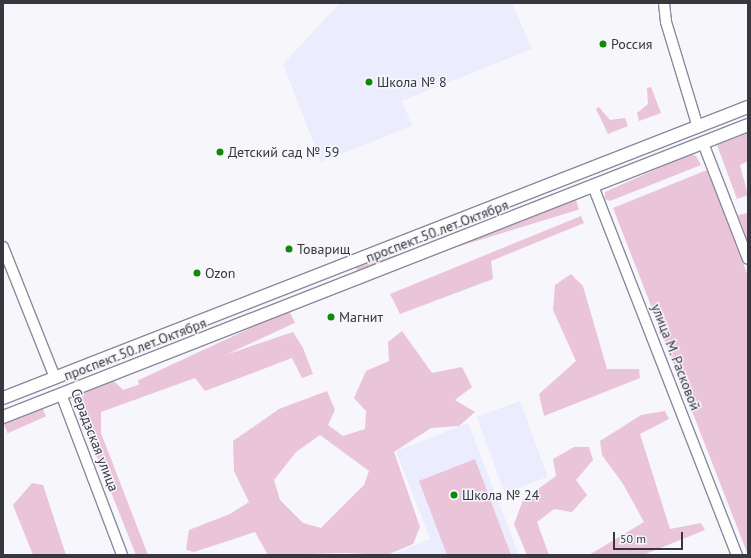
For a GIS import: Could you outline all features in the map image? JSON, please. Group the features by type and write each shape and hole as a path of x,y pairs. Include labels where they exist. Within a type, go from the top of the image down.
{"main road":[{"name":"проспект 50 лет Октября","path":"3,398 748,107"},
{"name":"проспект 50 лет Октября","path":"3,416 748,125"},
{"path":"698,127 704,143"},
{"name":"улица М. Расковой","path":"589,169 593,186"},
{"name":"Серадзская улица","path":"55,378 61,394"}],"street":[{"path":"664,3 666,22 698,127"},
{"path":"704,143 748,259"},
{"name":"улица М. Расковой","path":"593,186 736,555"},
{"name":"Серадзская улица","path":"3,247 55,378"},
{"name":"Серадзская улица","path":"61,394 122,555"}],"shaded area":[{"name":"Школа № 8","path":"340,3 512,3 532,49 402,101 412,126 321,162 283,64"},
{"path":"651,87 661,113 639,121 637,113 648,104 647,88"},
{"path":"599,107 610,120 625,118 628,126 608,134 596,109"},
{"path":"748,133 748,161 740,165 748,195 737,199 717,145"},
{"path":"690,154 696,156 701,165 610,201 605,199 605,192"},
{"path":"707,170 748,276 748,555 613,208"},
{"path":"576,200 579,210 359,277 356,267"},
{"path":"748,213 748,241 738,215"},
{"path":"581,216 584,223 491,261 493,279 400,314 390,294"},
{"path":"571,274 583,286 607,369 639,369 640,378 544,416 539,394 576,361 553,310 555,285"},
{"path":"289,310 295,323 144,393 138,381"},
{"path":"402,331 432,373 462,367 472,387 455,400 475,412 459,426 431,428 394,452 420,527 413,544 387,555 346,553 268,555 255,532 194,552 186,550 189,530 230,514 249,502 234,471 233,441 279,409 327,391 335,410 328,425 343,436 365,429 366,411 354,398 366,371 389,361 388,342","holes":["320,435 369,471 364,485 321,528 303,523 280,500 274,480 296,452"]},
{"path":"293,332 303,348 313,374 302,378 292,358 205,391 195,378 101,412 101,433 148,555 136,555 72,394 111,378 123,390"},
{"path":"520,401 548,477 504,493 477,417"},
{"path":"42,407 46,416 8,433 4,424"},
{"path":"665,411 669,419 640,434 670,529 701,523 705,530 643,555 589,555 644,522 623,484 602,455 600,441 641,415"},
{"name":"Школа № 24","path":"468,423 519,555 391,555 430,539 396,451"},
{"path":"574,447 589,447 593,460 576,480 587,495 572,512 554,509 537,522 549,555 527,555 514,524 523,500 556,476 553,459"},
{"path":"475,459 511,555 447,555 419,481"},
{"path":"32,483 43,485 66,555 33,555 13,505"}],"place":[{"name":"Россия","path":"603,44"},
{"name":"Школа № 8","path":"369,82"},
{"name":"Детский сад № 59","path":"220,152"},
{"name":"Товарищ","path":"289,249"},
{"name":"Ozon","path":"197,273"},
{"name":"Магнит","path":"331,317"},
{"name":"Школа № 24","path":"454,495"}]}
